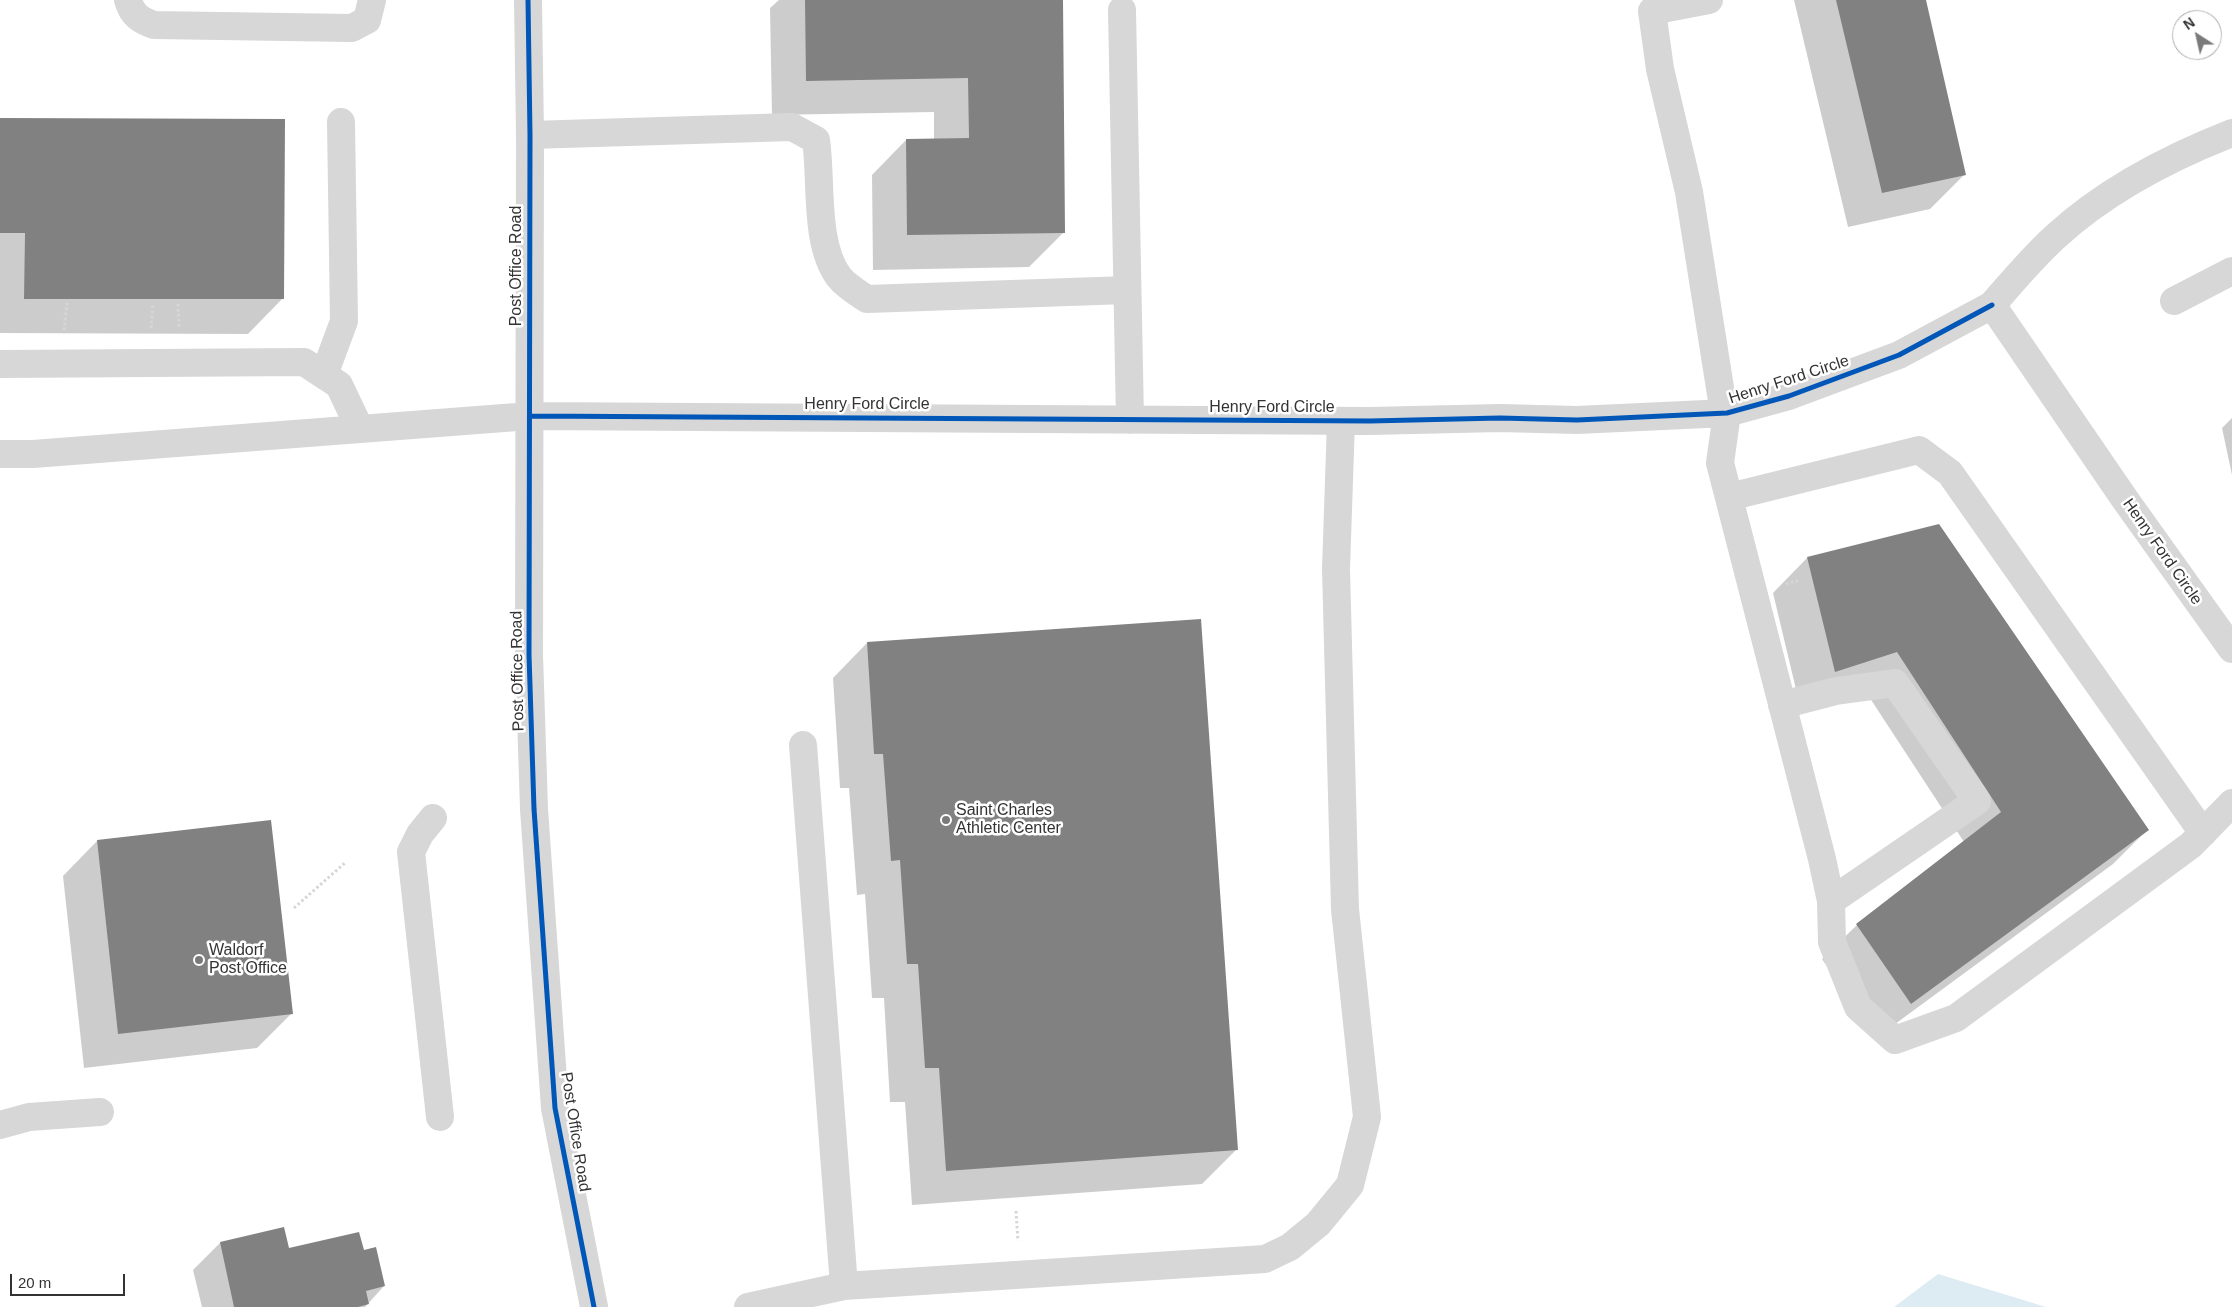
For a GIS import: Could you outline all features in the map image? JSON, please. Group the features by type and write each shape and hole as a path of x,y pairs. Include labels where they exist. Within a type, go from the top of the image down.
{"street":[{"path":"128,0 130,8 139,20 154,25 352,28 367,20 372,0"},
{"name":"Post Office Road","path":"528,0 530,136 529,654 534,809 555,1098 594,1307"},
{"path":"1709,0 1652,11 1660,69 1689,192 1726,413 1720,463 1822,859 1831,901 1832,942 1858,1007 1895,1040 1956,1018 2191,845 2232,803"},
{"path":"1122,10 1130,420"},
{"path":"324,375 344,321 341,122"},
{"path":"530,136 792,126 816,140 820,165 822,226 829,258 840,278 867,299 1127,290"},
{"name":"Henry Ford Circle","path":"0,454 33,454 530,416 1341,421 1500,418 1577,420 1726,413 1788,396 1899,355 1992,305 2054,238 2108,195 2160,164 2232,133"},
{"path":"2174,301 2232,271"},
{"name":"Henry Ford Circle","path":"1992,305 2124,498 2232,649"},
{"path":"0,364 304,362 339,385 360,429"},
{"path":"748,1307 844,1286 1265,1259 1290,1247 1318,1224 1350,1185 1367,1117 1345,909 1336,569 1341,421"},
{"path":"1730,497 1919,450 1950,472 2202,833"},
{"path":"1782,705 1836,691 1895,683 1977,801 1831,901"},
{"path":"803,745 844,1286"},
{"path":"433,818 420,834 412,852 440,1117"},
{"path":"0,1125 29,1117 100,1112"}],"path":[{"path":"294,908 346,862"},
{"path":"1016,1211 1018,1249"}],"shaded area":[{"path":"1938,1274 2046,1307 1894,1307"}],"building":[{"path":"805,0 1063,0 1065,233 907,235 906,139 969,138 968,78 806,81"},
{"path":"1836,0 1926,0 1966,175 1882,193"},
{"path":"0,118 285,119 284,299 24,299 25,233 0,233"},
{"path":"1939,524 2149,830 1911,1004 1856,924 2001,812 1897,652 1835,672 1807,557"},
{"path":"1201,619 1238,1150 946,1171 939,1068 925,1068 918,964 907,964 900,860 891,861 883,754 874,754 867,642"},
{"name":"Waldorf Post Office","path":"271,820 293,1014 118,1034 97,840"},
{"path":"284,1227 289,1248 359,1232 364,1250 376,1247 385,1286 366,1291 369,1304 358,1307 234,1307 220,1242"}],"cycle path":[{"path":"528,0 530,135 529,655 534,809 555,1108 594,1307"},
{"path":"530,416 1370,421 1500,418 1577,420 1727,413 1789,396 1899,355 1992,305"}],"place":[{"name":"Saint Charles Athletic Center","path":"946,820"},
{"name":"Waldorf Post Office","path":"199,960"}]}
